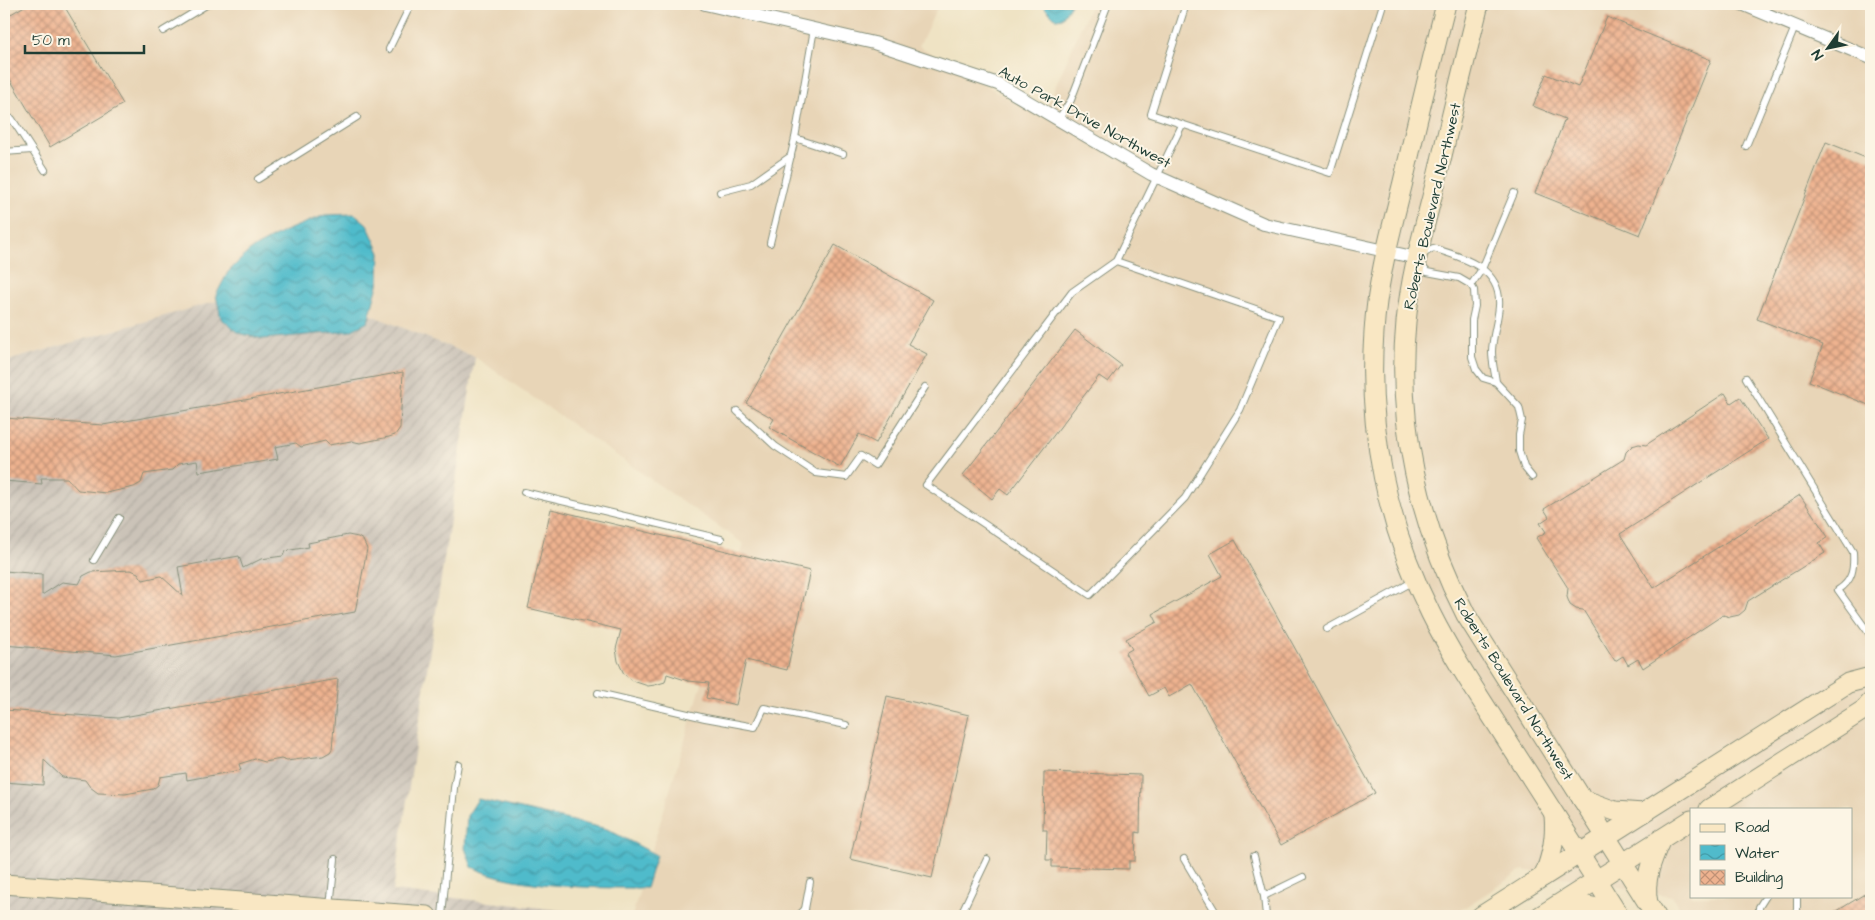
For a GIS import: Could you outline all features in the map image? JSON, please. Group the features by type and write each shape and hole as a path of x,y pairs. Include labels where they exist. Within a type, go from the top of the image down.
{"street":[{"name":"Auto Park Drive Northwest","path":"705,4 758,9 814,29 874,44 998,84 1157,176 1264,224 1417,258"},
{"name":"Roberts Boulevard Northwest","path":"1446,4 1386,251 1374,331 1373,386 1375,425 1385,487 1402,547 1415,581 1434,620 1470,682 1618,916"},
{"name":"Roberts Boulevard Northwest","path":"1479,4 1417,258 1406,321 1404,360 1408,434 1418,491 1436,547 1466,615 1652,910"},
{"path":"1742,4 1871,58"},
{"path":"1481,916 1848,683 1871,677"},
{"path":"1710,808 1865,709 1871,702"},
{"path":"1582,799 1608,810 1643,813"},
{"path":"1544,876 1554,846 1556,830 1554,813"},
{"path":"1540,916 1690,821"},
{"path":"1652,910 1646,889 1649,870 1661,839"},
{"path":"4,884 427,916"},
{"path":"1557,905 1582,905 1604,910 1618,916"}],"lane":[{"path":"163,32 208,4"},
{"path":"389,49 411,4"},
{"path":"1058,120 1071,100 1108,4"},
{"path":"1186,4 1151,114 1330,173 1383,4"},
{"path":"1746,146 1795,27"},
{"path":"770,243 795,138 814,29"},
{"path":"258,180 357,117"},
{"path":"12,119 45,170"},
{"path":"1116,261 1279,317 1240,410 1185,498 1090,595 926,485 1072,292 1116,261 1182,125"},
{"path":"795,138 843,154"},
{"path":"4,152 32,150"},
{"path":"720,192 751,184 791,156"},
{"path":"1471,285 1482,269 1514,193"},
{"path":"1496,382 1492,352 1499,304 1496,286 1482,269 1467,259 1432,248 1417,258 1427,272 1459,278 1471,285 1476,296 1472,320 1472,358 1476,369 1484,378 1496,382 1519,407 1522,420 1519,451 1524,467 1532,477"},
{"path":"1746,378 1853,552 1853,572 1846,585 1838,590 1871,636"},
{"path":"736,411 776,446 816,472 846,477 861,456 875,465 925,387"},
{"path":"524,492 721,539"},
{"path":"94,560 119,518"},
{"path":"1327,630 1415,581"},
{"path":"598,693 705,718 755,727 764,708 846,725"},
{"path":"442,916 458,764"},
{"path":"1254,856 1264,896 1266,916"},
{"path":"330,909 335,858"},
{"path":"960,916 987,859"},
{"path":"1184,859 1218,916"},
{"path":"1264,896 1303,876"},
{"path":"805,916 804,909 810,882"},
{"path":"1759,916 1759,908 1765,898"},
{"path":"1797,898 1797,916"},
{"path":"798,916 804,909"}],"path":[{"path":"4,915 19,916"}],"shaded area":[{"path":"4,4 939,4 919,46 1042,118 1091,4 1871,4 1871,916 1684,916 1672,896 1523,870 1451,916 632,916 744,544 475,357 287,281 4,362"},
{"path":"287,281 475,357 393,891 611,916 4,916 4,362"}],"water":[{"path":"1041,4 1071,4 1062,18 1056,19"},
{"path":"355,214 367,224 380,253 379,281 368,322 350,331 263,339 238,333 221,318 216,295 228,272 248,252 285,231 325,215"},
{"path":"478,799 607,829 656,855 646,888 581,887 533,883 490,874 472,867 465,848 467,816"}],"building":[{"path":"28,4 63,4 123,104 50,147 4,69 4,18"},
{"path":"1607,17 1711,60 1640,235 1535,193 1565,119 1533,106 1546,74 1578,87"},
{"path":"1826,142 1871,160 1871,406 1809,381 1823,345 1757,319"},
{"path":"835,245 933,300 908,344 927,354 876,443 859,434 840,467 769,427 774,419 746,403"},
{"path":"1075,330 1121,365 1108,382 1099,376 1008,495 1000,489 992,499 963,475"},
{"path":"403,372 400,428 395,435 389,437 360,443 351,441 329,445 325,441 301,447 296,443 275,447 278,459 199,472 197,461 178,464 172,470 144,474 141,483 134,487 106,493 78,490 67,478 41,478 42,484 4,481 4,418 103,425"},
{"path":"1725,393 1731,403 1740,397 1768,439 1620,534 1654,588 1800,495 1828,537 1819,543 1825,553 1748,601 1745,610 1739,615 1730,617 1723,615 1643,668 1638,659 1628,665 1623,656 1615,661 1583,610 1576,609 1570,605 1567,597 1568,588 1536,538 1546,532 1540,523 1549,517 1544,509 1624,459 1626,452 1632,446 1646,445"},
{"path":"551,509 810,571 787,670 746,660 736,705 706,698 709,683 688,681 667,674 665,682 655,685 648,686 633,681 624,674 618,661 616,649 621,630 528,608"},
{"path":"348,535 363,540 367,549 355,612 116,655 4,645 4,571 42,574 42,595 62,582 79,584 83,576 91,572 131,570 138,573 143,580 161,576 183,596 178,567 239,556 243,568 261,559 283,556 285,551 309,547 308,543"},
{"path":"1235,540 1375,793 1281,845 1192,684 1169,697 1164,688 1149,696 1125,653 1132,649 1126,639 1157,622 1153,614 1222,576 1210,554"},
{"path":"338,679 332,749 323,756 265,762 255,759 239,764 241,770 187,780 186,773 160,777 158,785 153,789 125,794 98,793 85,780 62,777 44,760 43,785 4,782 4,710 118,718"},
{"path":"887,696 969,715 932,878 850,859"},
{"path":"1044,772 1141,775 1140,833 1136,832 1135,861 1129,861 1129,869 1052,867 1052,860 1046,860 1047,830 1043,830"},
{"path":"1871,890 1871,916 1829,916"}]}
